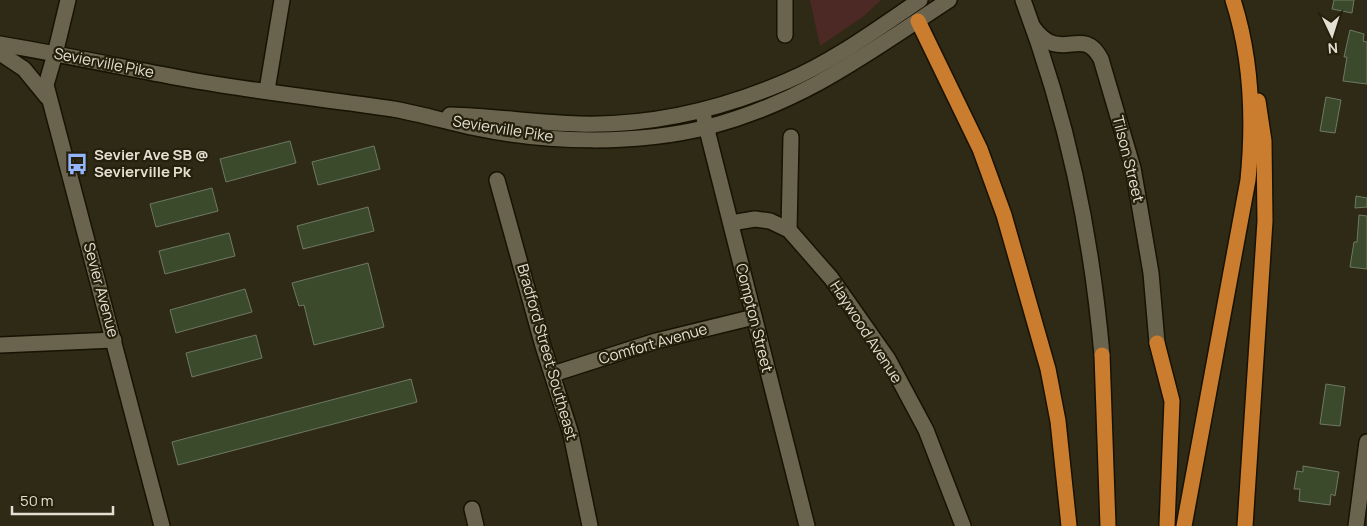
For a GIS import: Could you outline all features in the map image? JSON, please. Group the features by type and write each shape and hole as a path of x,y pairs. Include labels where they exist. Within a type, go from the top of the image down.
{"highway":[{"path":"1233,0 1249,71 1261,108 1265,187 1263,261 1245,526"},
{"path":"918,21 980,149 1004,215 1048,369 1060,437 1069,526"},
{"path":"1184,526 1248,180 1252,137 1249,71"},
{"path":"1157,343 1172,401 1167,526"},
{"path":"1102,356 1108,526"}],"street":[{"name":"Sevier Avenue","path":"68,0 46,85 162,526"},
{"path":"267,90 282,0"},
{"path":"785,0 785,35"},
{"name":"Sevierville Pike","path":"424,114 476,128 535,136 581,139 657,135 706,128 780,104 820,84 949,0"},
{"path":"1023,0 1064,129 1081,196 1091,255 1102,356"},
{"name":"Sevierville Pike","path":"0,44 194,80 424,114 580,124 614,123 653,119 702,110 738,100 788,81 828,60 915,3"},
{"path":"915,3 918,21"},
{"path":"1033,27 1045,41 1060,46 1052,55 1047,74"},
{"name":"Tilson Street","path":"1060,46 1072,43 1086,44 1094,48 1101,59 1137,187 1151,273 1157,343"},
{"path":"0,53 34,78 51,103"},
{"name":"Compton Street","path":"702,110 807,526"},
{"path":"789,230 790,137"},
{"name":"Bradford Street Southeast","path":"497,180 571,434 590,526"},
{"name":"Haywood Avenue","path":"731,223 755,219 770,221 789,230 831,278 888,358 926,430 963,526"},
{"name":"Comfort Avenue","path":"553,374 656,341 754,317"},
{"path":"0,345 114,340"},
{"path":"1356,526 1366,452"},
{"path":"472,509 476,526"}],"shaded area":[{"path":"810,0 881,0 864,16 820,46"}],"building":[{"path":"1334,0 1354,0 1352,13 1332,9"},
{"path":"1350,30 1364,34 1363,41 1367,42 1367,84 1343,81 1347,57 1344,57"},
{"path":"1326,97 1341,100 1335,133 1320,131"},
{"path":"290,141 296,163 226,182 220,159"},
{"path":"374,146 380,169 318,185 312,162"},
{"path":"212,188 218,211 156,227 150,204"},
{"path":"1356,196 1367,198 1367,207 1355,208"},
{"path":"368,207 374,231 303,249 297,226"},
{"path":"1359,215 1367,216 1367,269 1350,267 1354,242 1357,242"},
{"path":"229,233 235,256 165,274 159,251"},
{"path":"368,263 384,327 314,345 304,305 299,306 292,283"},
{"path":"245,289 252,312 176,333 170,310"},
{"path":"256,335 262,358 192,377 186,353"},
{"path":"411,379 417,402 178,465 172,442"},
{"path":"1326,384 1345,387 1340,426 1320,424"},
{"path":"1303,466 1339,472 1335,496 1331,494 1330,505 1299,501 1300,489 1294,489 1297,471 1303,472"}],"place":[{"name":"Sevier Ave SB @ Sevierville Pk","path":"77,164"}]}
